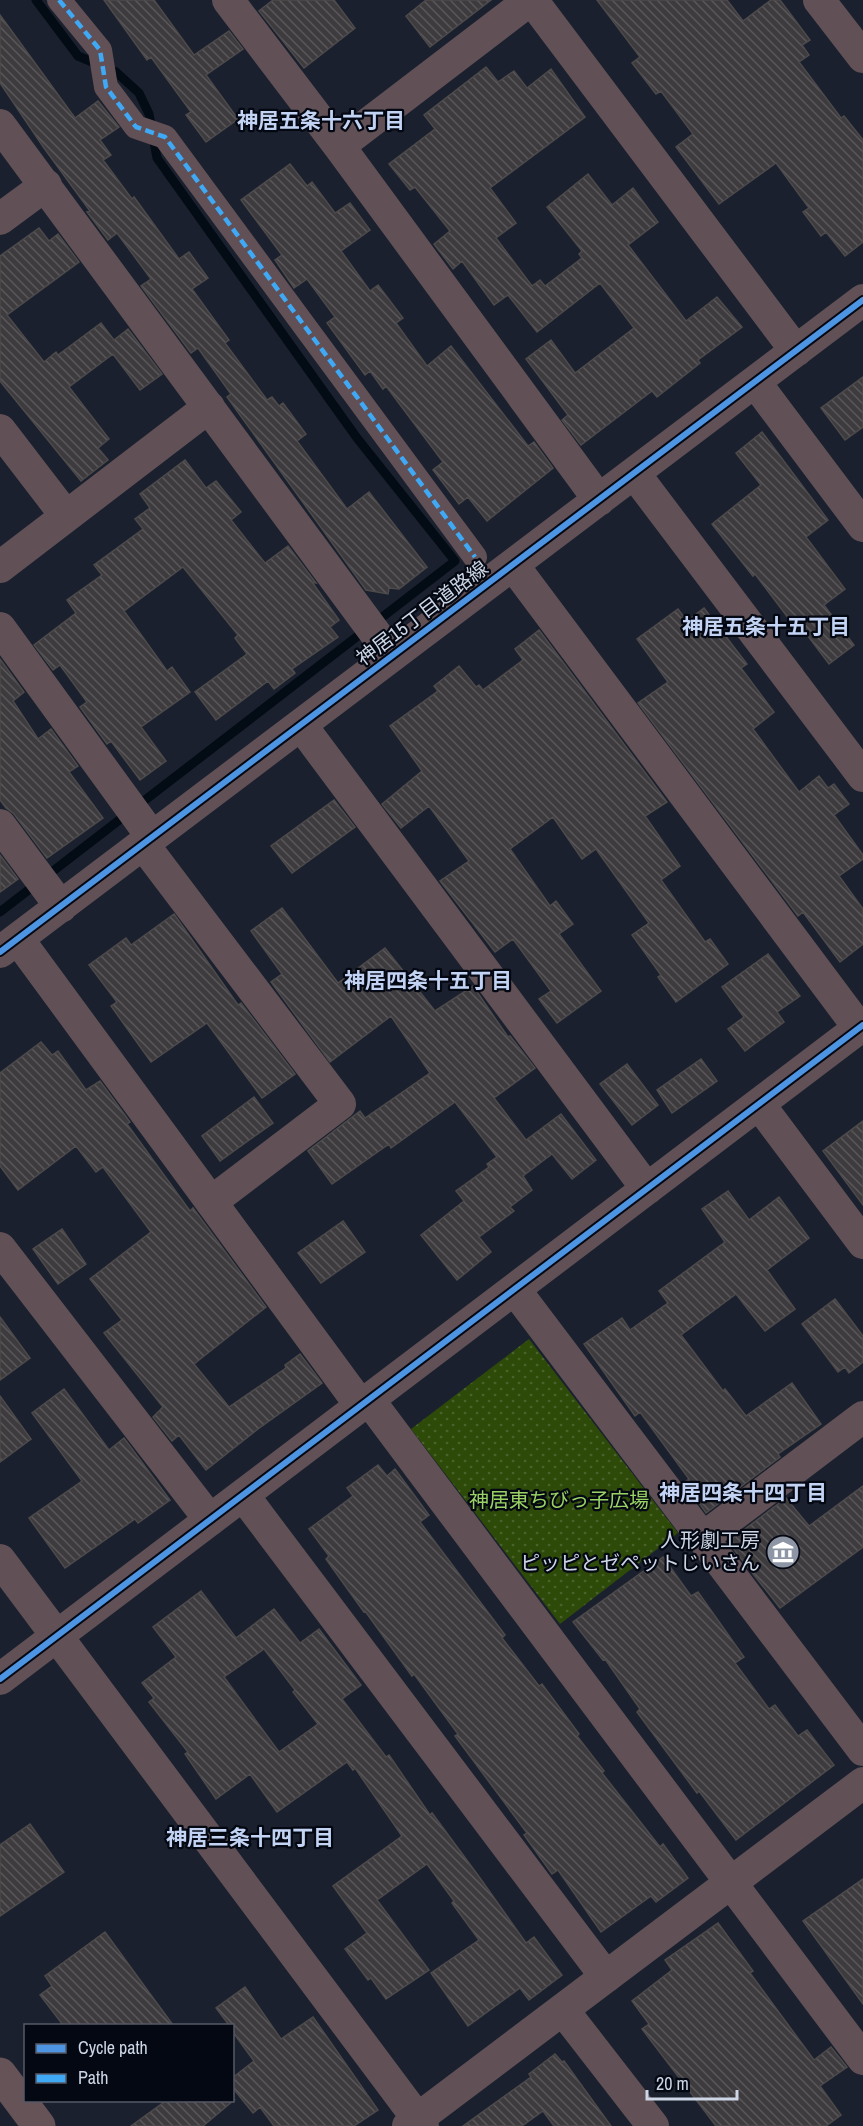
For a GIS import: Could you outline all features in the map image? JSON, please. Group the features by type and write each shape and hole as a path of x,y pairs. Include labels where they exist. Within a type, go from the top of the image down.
{"main road":[{"path":"0,2074 39,2126"}],"street":[{"path":"59,0 100,50 106,87 136,127 165,137 475,557"},
{"path":"228,0 339,146 599,500"},
{"path":"339,146 531,0 796,351"},
{"path":"819,0 863,57"},
{"path":"0,125 392,656"},
{"path":"0,219 46,185"},
{"name":"神居15丁目道路線","path":"9,945 863,300"},
{"path":"755,382 863,526"},
{"path":"0,567 209,407"},
{"path":"0,430 66,516"},
{"path":"634,473 863,776"},
{"path":"0,1679 861,1027 513,565"},
{"path":"0,628 148,841 340,1104 211,1202"},
{"path":"301,725 647,1189"},
{"path":"0,825 61,907"},
{"path":"9,945 211,1202 863,2059"},
{"path":"759,1104 863,1243"},
{"path":"0,1248 210,1520"},
{"path":"514,1290 863,1750"},
{"path":"703,1538 863,1418"},
{"path":"243,1495 606,1977"},
{"path":"0,1560 416,2124 863,1783"},
{"path":"563,2010 653,2126"}],"green space":[{"name":"神居東ちびっ子広場","path":"529,1339 678,1533 560,1624 411,1429"}],"building":[{"path":"104,0 154,0 194,55 229,31 243,49 206,75 238,119 206,142 186,115 191,112 151,57 147,60"},
{"path":"273,0 334,0 355,28 304,68 259,11"},
{"path":"426,0 491,0 430,47 406,16"},
{"path":"597,0 727,0 743,21 771,0 780,0 810,40 802,45 809,55 799,62 841,118 844,116 863,140 863,242 845,256 826,232 821,236 803,212 809,208 776,163 719,204 676,147 693,134 661,91 656,94 632,63 640,57"},
{"path":"0,15 75,118 98,101 119,127 100,140 111,155 103,160 132,199 134,197 179,259 189,252 208,278 192,289 229,340 225,343 267,400 272,397 279,406 283,403 306,434 297,441 347,509 369,492 427,567 399,589 389,588 388,594 366,590 227,397 231,394 198,348 191,353 141,286 151,279 117,233 108,240 87,212 90,211 0,83"},
{"path":"486,67 498,82 514,71 527,88 551,69 585,117 490,188 516,223 496,238 532,286 540,280 545,286 582,258 579,254 582,251 547,207 588,174 612,205 633,188 658,222 628,245 686,321 717,297 742,327 698,360 700,363 657,397 652,391 581,445 562,420 568,415 526,359 551,340 575,373 634,328 600,283 537,332 508,295 494,305 462,261 453,269 434,244 450,231 415,187 410,190 389,164 435,129 424,115"},
{"path":"290,164 307,186 312,182 335,213 350,203 370,230 341,251 370,291 378,285 403,318 396,323 427,366 451,346 528,446 534,442 553,468 487,521 468,497 459,504 433,470 443,462 386,386 383,389 370,371 365,375 327,323 335,317 307,279 294,288 275,260 282,255 241,200"},
{"path":"39,228 49,241 58,234 79,262 7,315 44,362 56,352 58,355 101,323 114,340 128,329 162,374 140,390 113,354 69,387 109,439 98,448 108,460 81,481 0,381 0,256"},
{"path":"863,377 863,427 845,440 821,408"},
{"path":"762,432 828,520 806,537 845,589 824,605 854,645 829,664 799,624 795,627 755,574 753,576 712,524 761,485 736,453"},
{"path":"185,460 206,488 216,481 241,512 231,520 265,563 288,546 316,583 312,582 339,620 330,627 338,637 292,669 295,673 274,689 268,681 216,720 195,692 247,654 235,638 238,635 183,567 124,611 167,671 172,667 190,692 141,727 166,761 140,780 111,741 107,744 80,707 87,702 60,665 53,670 34,645 76,613 67,600 102,575 94,565 143,529 135,519 150,508 140,494"},
{"path":"704,608 747,664 741,668 774,712 753,729 799,792 819,776 828,788 834,784 849,804 834,815 863,855 863,859 839,876 863,909 863,944 840,962 803,912 798,916 638,703 668,682 637,639 678,609 687,621"},
{"path":"539,630 667,802 645,816 680,866 661,880 705,942 710,939 728,964 676,1002 658,977 661,975 632,935 649,923 596,849 582,859 553,817 510,849 550,906 556,901 573,924 559,934 601,991 557,1023 539,999 551,991 513,939 495,952 440,881 469,861 429,806 401,828 382,804 422,771 390,726 438,691 434,686 459,666 476,687 479,685 483,690 523,660 515,649"},
{"path":"0,659 24,692 13,701 38,739 51,729 78,766 69,772 103,818 47,858 14,814 0,800"},
{"path":"334,800 355,827 292,873 271,846"},
{"path":"0,855 18,879 0,892"},
{"path":"282,908 338,983 385,948 435,1011 473,986 508,1037 510,1036 535,1068 494,1098 526,1140 561,1114 596,1160 572,1179 552,1154 523,1176 532,1190 510,1207 514,1211 479,1237 491,1252 457,1280 421,1235 464,1201 456,1191 489,1167 487,1164 497,1157 455,1102 391,1148 389,1144 332,1184 308,1151 360,1111 365,1118 430,1073 391,1016 330,1062 271,982 282,974 251,931"},
{"path":"174,914 238,1005 241,1003 295,1074 262,1098 207,1023 151,1062 111,1006 117,1002 89,965 126,938 131,945"},
{"path":"768,954 800,996 777,1012 784,1022 745,1051 728,1029 744,1017 722,987"},
{"path":"41,1042 52,1055 58,1051 86,1090 100,1081 130,1122 127,1124 190,1211 193,1208 266,1307 194,1364 229,1407 286,1368 285,1365 300,1354 322,1383 206,1470 179,1435 172,1441 153,1417 163,1407 104,1333 122,1320 90,1279 151,1232 103,1167 96,1172 76,1146 18,1190 0,1166 0,1073"},
{"path":"701,1059 717,1081 672,1113 657,1090"},
{"path":"627,1064 658,1105 632,1125 600,1084"},
{"path":"254,1097 273,1123 220,1161 202,1136"},
{"path":"863,1121 863,1205 823,1151"},
{"path":"728,1191 749,1220 779,1197 809,1238 767,1270 795,1309 765,1331 736,1294 681,1335 723,1391 725,1389 746,1416 792,1383 821,1424 778,1454 780,1457 706,1513 685,1482 689,1479 640,1412 635,1416 584,1344 622,1318 630,1330 668,1303 659,1291 725,1242 702,1209"},
{"path":"343,1221 365,1252 321,1283 298,1253"},
{"path":"62,1229 86,1264 58,1284 33,1249"},
{"path":"835,1299 863,1336 863,1362 849,1373 845,1367 838,1372 802,1324"},
{"path":"0,1317 30,1358 0,1380"},
{"path":"64,1389 109,1450 124,1438 170,1500 138,1523 135,1519 65,1568 29,1518 82,1481 32,1413"},
{"path":"0,1396 31,1439 0,1462"},
{"path":"378,1465 387,1476 395,1469 429,1515 420,1522 505,1635 502,1638 539,1686 542,1684 604,1771 602,1773 660,1847 663,1844 688,1878 656,1902 651,1896 601,1932 558,1870 552,1874 524,1835 527,1833 455,1736 458,1734 326,1559 329,1556 309,1529 353,1496 347,1488"},
{"name":"人形劇工房 ピッピとゼペットじいさん","path":"863,1486 863,1547 780,1608 728,1542 786,1498 809,1526"},
{"path":"663,1557 691,1596 698,1592 744,1657 735,1663 769,1709 775,1705 798,1736 807,1730 834,1765 736,1840 699,1791 697,1793 637,1712 640,1709 605,1659 603,1660 573,1622"},
{"path":"201,1591 236,1638 274,1609 300,1643 319,1629 361,1685 342,1699 386,1757 389,1755 430,1815 432,1813 526,1943 534,1937 562,1975 529,2000 520,1988 468,2026 431,1973 479,1940 427,1864 377,1900 429,1970 386,1999 371,1978 368,1980 345,1949 367,1933 333,1886 402,1836 355,1768 353,1770 347,1762 277,1812 250,1774 216,1799 185,1754 188,1752 149,1702 154,1698 142,1683 176,1657 153,1627","holes":["264,1649 295,1690 293,1692 318,1724 279,1752 224,1677"]},
{"path":"30,1824 64,1872 0,1916 0,1845"},
{"path":"863,1879 863,2004 803,1921"},
{"path":"718,1923 753,1971 750,1973 814,2060 831,2047 847,2067 820,2086 841,2115 826,2126 716,2126 642,2029 649,2024 632,2001 672,1970 665,1960"},
{"path":"105,1932 172,2024 62,2024 40,1995 52,1986 45,1976"},
{"path":"245,1987 281,2039 313,2017 378,2110 354,2126 274,2126 260,2107 253,2113 234,2089 234,2076 254,2061 234,2034 234,2024 228,2024 216,2008"},
{"path":"555,2054 562,2062 564,2061 611,2126 554,2126 543,2111 522,2126 463,2126 531,2077 529,2074"},
{"path":"164,2102 232,2102 203,2126 131,2126"}],"waterway":[{"path":"0,912 455,561 357,438 157,158 149,114 139,93 116,72 78,56 36,0"}],"marked path":[{"path":"59,0 100,50 106,87 136,127 165,137 475,557"}],"cycle path":[{"path":"0,952 863,300"},
{"path":"0,1679 863,1025"}],"place":[{"name":"人形劇工房 ピッピとゼペットじいさん","path":"783,1552"}],"district":[{"name":"神居五条十六丁目","path":"321,121"},
{"name":"神居五条十五丁目","path":"766,627"},
{"name":"神居四条十五丁目","path":"428,981"},
{"name":"神居四条十四丁目","path":"743,1493"},
{"name":"神居三条十四丁目","path":"250,1838"}]}
